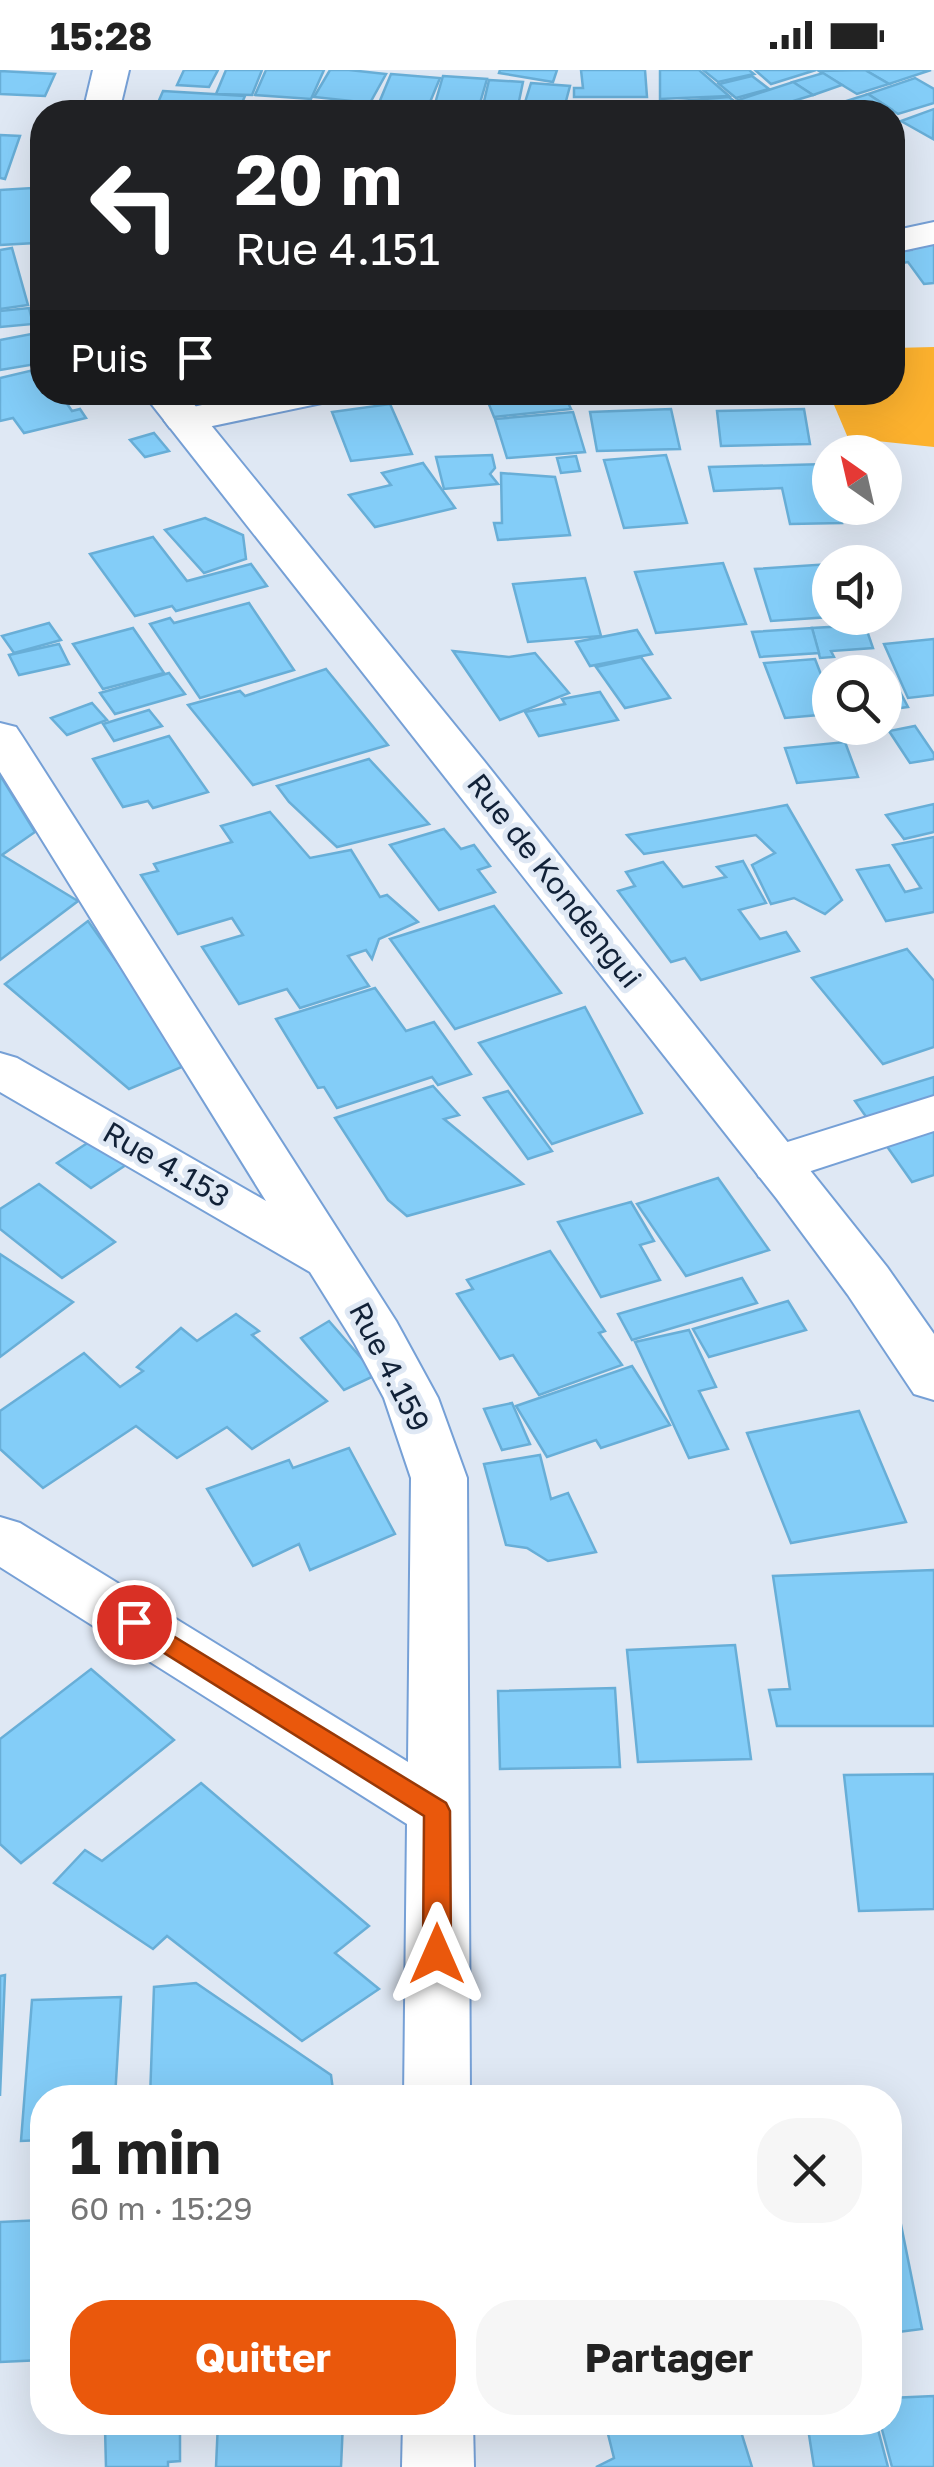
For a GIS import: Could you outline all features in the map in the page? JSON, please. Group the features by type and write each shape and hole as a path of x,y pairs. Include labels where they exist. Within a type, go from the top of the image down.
{"main road":[{"path":"104,100 111,70"},
{"name":"Rue de Kondengui","path":"173,406 890,1308 934,1379"}],"street":[{"path":"905,239 934,233"},
{"name":"Rue 4.159","path":"0,736 331,1261 411,1398 439,1478 438,2085"},
{"name":"Rue 4.153","path":"0,1070 331,1261"},
{"path":"777,1164 934,1114"},
{"path":"0,1538 437,1811"},
{"path":"438,2435 438,2467"}],"shaded area":[{"path":"934,347 934,447 902,444 902,435 847,435 834,405 905,405 905,348"}],"building":[{"path":"184,70 218,70 209,87 177,85"},
{"path":"226,70 262,70 252,95 216,94"},
{"path":"266,70 324,70 311,99 255,95"},
{"path":"330,70 386,74 372,100 314,97"},
{"path":"557,70 553,82 499,73"},
{"path":"581,70 645,70 647,97 574,97 574,88 583,88"},
{"path":"660,70 699,70 729,96 660,99"},
{"path":"703,70 749,70 754,74 718,82"},
{"path":"755,70 816,70 771,84"},
{"path":"865,70 931,70 889,84"},
{"path":"865,70 889,84 857,94 819,71"},
{"path":"0,71 55,74 45,96 0,94"},
{"path":"823,73 842,85 813,95 793,82"},
{"path":"391,74 440,78 431,100 380,100"},
{"path":"443,76 487,79 481,100 436,100"},
{"path":"752,76 769,89 736,98 719,84"},
{"path":"915,78 934,89 934,103 905,112 905,100 877,100 868,94"},
{"path":"489,80 523,82 519,100 484,100"},
{"path":"793,82 813,95 797,100 738,100"},
{"path":"531,83 570,86 566,100 526,100"},
{"path":"163,91 245,96 243,100 159,100"},
{"path":"868,94 877,100 849,100"},
{"path":"934,109 933,139 905,123 905,120"},
{"path":"0,135 20,136 5,179 0,178"},
{"path":"30,188 30,243 0,245 0,190"},
{"path":"934,244 934,283 924,284 905,262 909,247"},
{"path":"12,248 28,305 0,309 0,250"},
{"path":"29,308 30,324 0,327 0,311"},
{"path":"30,334 30,365 0,370 0,340"},
{"path":"30,371 30,405 68,405 72,411 80,409 86,418 24,433 13,418 0,421 0,378"},
{"path":"390,405 412,454 351,461 332,412"},
{"path":"489,405 569,405 571,409 494,417"},
{"path":"671,409 680,449 597,451 590,412"},
{"path":"804,409 810,444 721,446 717,411"},
{"path":"573,412 585,452 507,458 495,419"},
{"path":"154,433 169,451 145,457 130,440"},
{"path":"492,455 495,468 490,474 498,484 444,489 436,457"},
{"path":"666,455 687,523 624,528 604,460"},
{"path":"576,456 580,471 561,473 557,458"},
{"path":"423,463 455,508 375,527 349,495 391,485 382,473"},
{"path":"812,464 812,524 790,524 782,488 714,491 709,467"},
{"path":"501,473 555,477 570,535 498,540 494,523 502,523"},
{"path":"205,518 243,535 246,559 204,573 165,530"},
{"path":"153,537 187,581 251,564 267,586 176,611 172,606 135,616 90,554"},
{"path":"723,563 746,624 656,633 635,572"},
{"path":"812,565 812,618 771,621 755,569"},
{"path":"585,578 601,636 528,642 513,584"},
{"path":"249,603 294,670 200,698 150,624 170,618 174,623"},
{"path":"49,623 61,640 14,653 2,636"},
{"path":"133,628 164,673 103,689 73,644"},
{"path":"812,628 819,653 760,657 752,632"},
{"path":"637,630 652,654 590,666 576,642"},
{"path":"814,635 868,635 873,648 831,651 833,655 819,655"},
{"path":"934,639 934,695 908,698 902,684 902,655 889,655 884,644"},
{"path":"59,644 69,664 19,675 9,655"},
{"path":"453,651 509,657 535,653 569,693 500,720"},
{"path":"641,657 670,698 625,708 596,667"},
{"path":"812,659 812,716 785,718 764,663"},
{"path":"326,669 388,745 253,785 188,705 240,691 245,696"},
{"path":"169,673 185,694 115,714 100,693"},
{"path":"600,692 618,720 539,736 525,712 565,704 562,699"},
{"path":"92,703 107,720 67,735 51,718"},
{"path":"149,710 162,726 114,741 103,724"},
{"path":"915,726 934,759 910,763 898,745 902,745 902,728"},
{"path":"169,736 208,792 153,808 148,801 123,807 93,759"},
{"path":"846,745 858,777 797,783 785,748"},
{"path":"369,759 429,824 337,847 277,786"},
{"path":"0,775 35,832 2,855 78,901 0,960"},
{"path":"934,804 934,832 904,839 886,815"},
{"path":"787,805 842,900 825,914 794,898 771,904 752,865 775,853 756,835 644,854 627,835"},
{"path":"270,812 310,858 351,850 380,897 387,895 418,922 379,939 372,959 366,950 348,956 369,986 300,1008 287,989 239,1004 202,947 243,935 232,918 178,934 141,875 158,871 154,864 232,842 221,826"},
{"path":"444,829 461,849 474,845 490,866 478,870 495,892 439,910 390,845"},
{"path":"934,837 934,912 886,921 857,870 889,865 905,892 921,888 893,845"},
{"path":"743,861 766,903 739,910 760,939 786,932 799,951 701,980 685,958 671,962 618,891 635,886 626,872 663,862 683,887 726,877 717,867"},
{"path":"494,906 561,993 455,1029 390,939"},
{"path":"88,921 189,1064 129,1089 5,984"},
{"path":"907,949 934,981 934,1047 883,1064 812,978"},
{"path":"375,988 406,1031 434,1022 471,1074 438,1085 432,1077 337,1108 324,1087 318,1088 276,1019"},
{"path":"585,1007 642,1113 552,1144 479,1043"},
{"path":"934,1077 934,1175 912,1182 855,1101"},
{"path":"433,1086 459,1115 444,1119 523,1184 407,1216 388,1200 335,1118"},
{"path":"508,1091 552,1151 528,1159 484,1098"},
{"path":"95,1138 129,1163 91,1188 57,1163"},
{"path":"718,1178 769,1250 686,1276 637,1204"},
{"path":"39,1184 115,1242 62,1278 0,1229 0,1209"},
{"path":"631,1202 654,1241 640,1245 660,1280 601,1297 558,1222"},
{"path":"550,1251 605,1331 599,1333 622,1365 539,1395 513,1355 500,1359 457,1294 473,1289 467,1280"},
{"path":"0,1254 73,1302 0,1357"},
{"path":"742,1278 757,1303 632,1340 618,1314"},
{"path":"788,1301 806,1330 709,1357 693,1329"},
{"path":"236,1314 259,1331 252,1335 327,1401 252,1449 227,1427 177,1458 136,1426 43,1488 0,1449 0,1411 84,1353 120,1387 143,1371 137,1367 181,1328 197,1341"},
{"path":"329,1321 376,1375 344,1390 301,1338"},
{"path":"689,1330 716,1387 699,1391 728,1449 689,1458 635,1342"},
{"path":"632,1366 670,1425 601,1448 596,1440 547,1457 516,1406"},
{"path":"512,1403 530,1444 502,1450 484,1409"},
{"path":"859,1411 906,1522 791,1543 747,1433"},
{"path":"349,1448 395,1534 310,1570 299,1544 253,1566 207,1489 289,1460 293,1468"},
{"path":"540,1455 551,1499 568,1493 596,1552 548,1561 527,1548 506,1545 484,1464"},
{"path":"934,1570 934,1726 777,1726 769,1690 790,1689 773,1576"},
{"path":"735,1645 751,1759 638,1762 627,1650"},
{"path":"91,1669 174,1740 21,1863 0,1844 0,1739"},
{"path":"615,1688 620,1767 500,1769 498,1691"},
{"path":"934,1774 934,1909 859,1911 844,1775"},
{"path":"201,1783 369,1926 335,1953 379,1989 302,2041 167,1936 153,1949 54,1883 85,1850 102,1861"},
{"path":"5,1975 0,2096 0,1976"},
{"path":"196,1983 331,2075 332,2085 150,2085 154,1987"},
{"path":"121,1997 116,2085 30,2085 30,2141 21,2141 32,2000"},
{"path":"30,2221 30,2361 0,2362 0,2222"},
{"path":"902,2230 922,2329 902,2332"},
{"path":"934,2396 934,2467 892,2467 883,2435 902,2435 902,2397"},
{"path":"105,2435 180,2435 180,2461 168,2462 168,2467 106,2467"},
{"path":"217,2435 342,2435 341,2467 216,2467"},
{"path":"608,2435 742,2435 752,2467 596,2467 614,2458"},
{"path":"809,2435 879,2435 888,2467 814,2467"}],"route":[{"path":"134,1622 437,1811 437,1954"}]}
